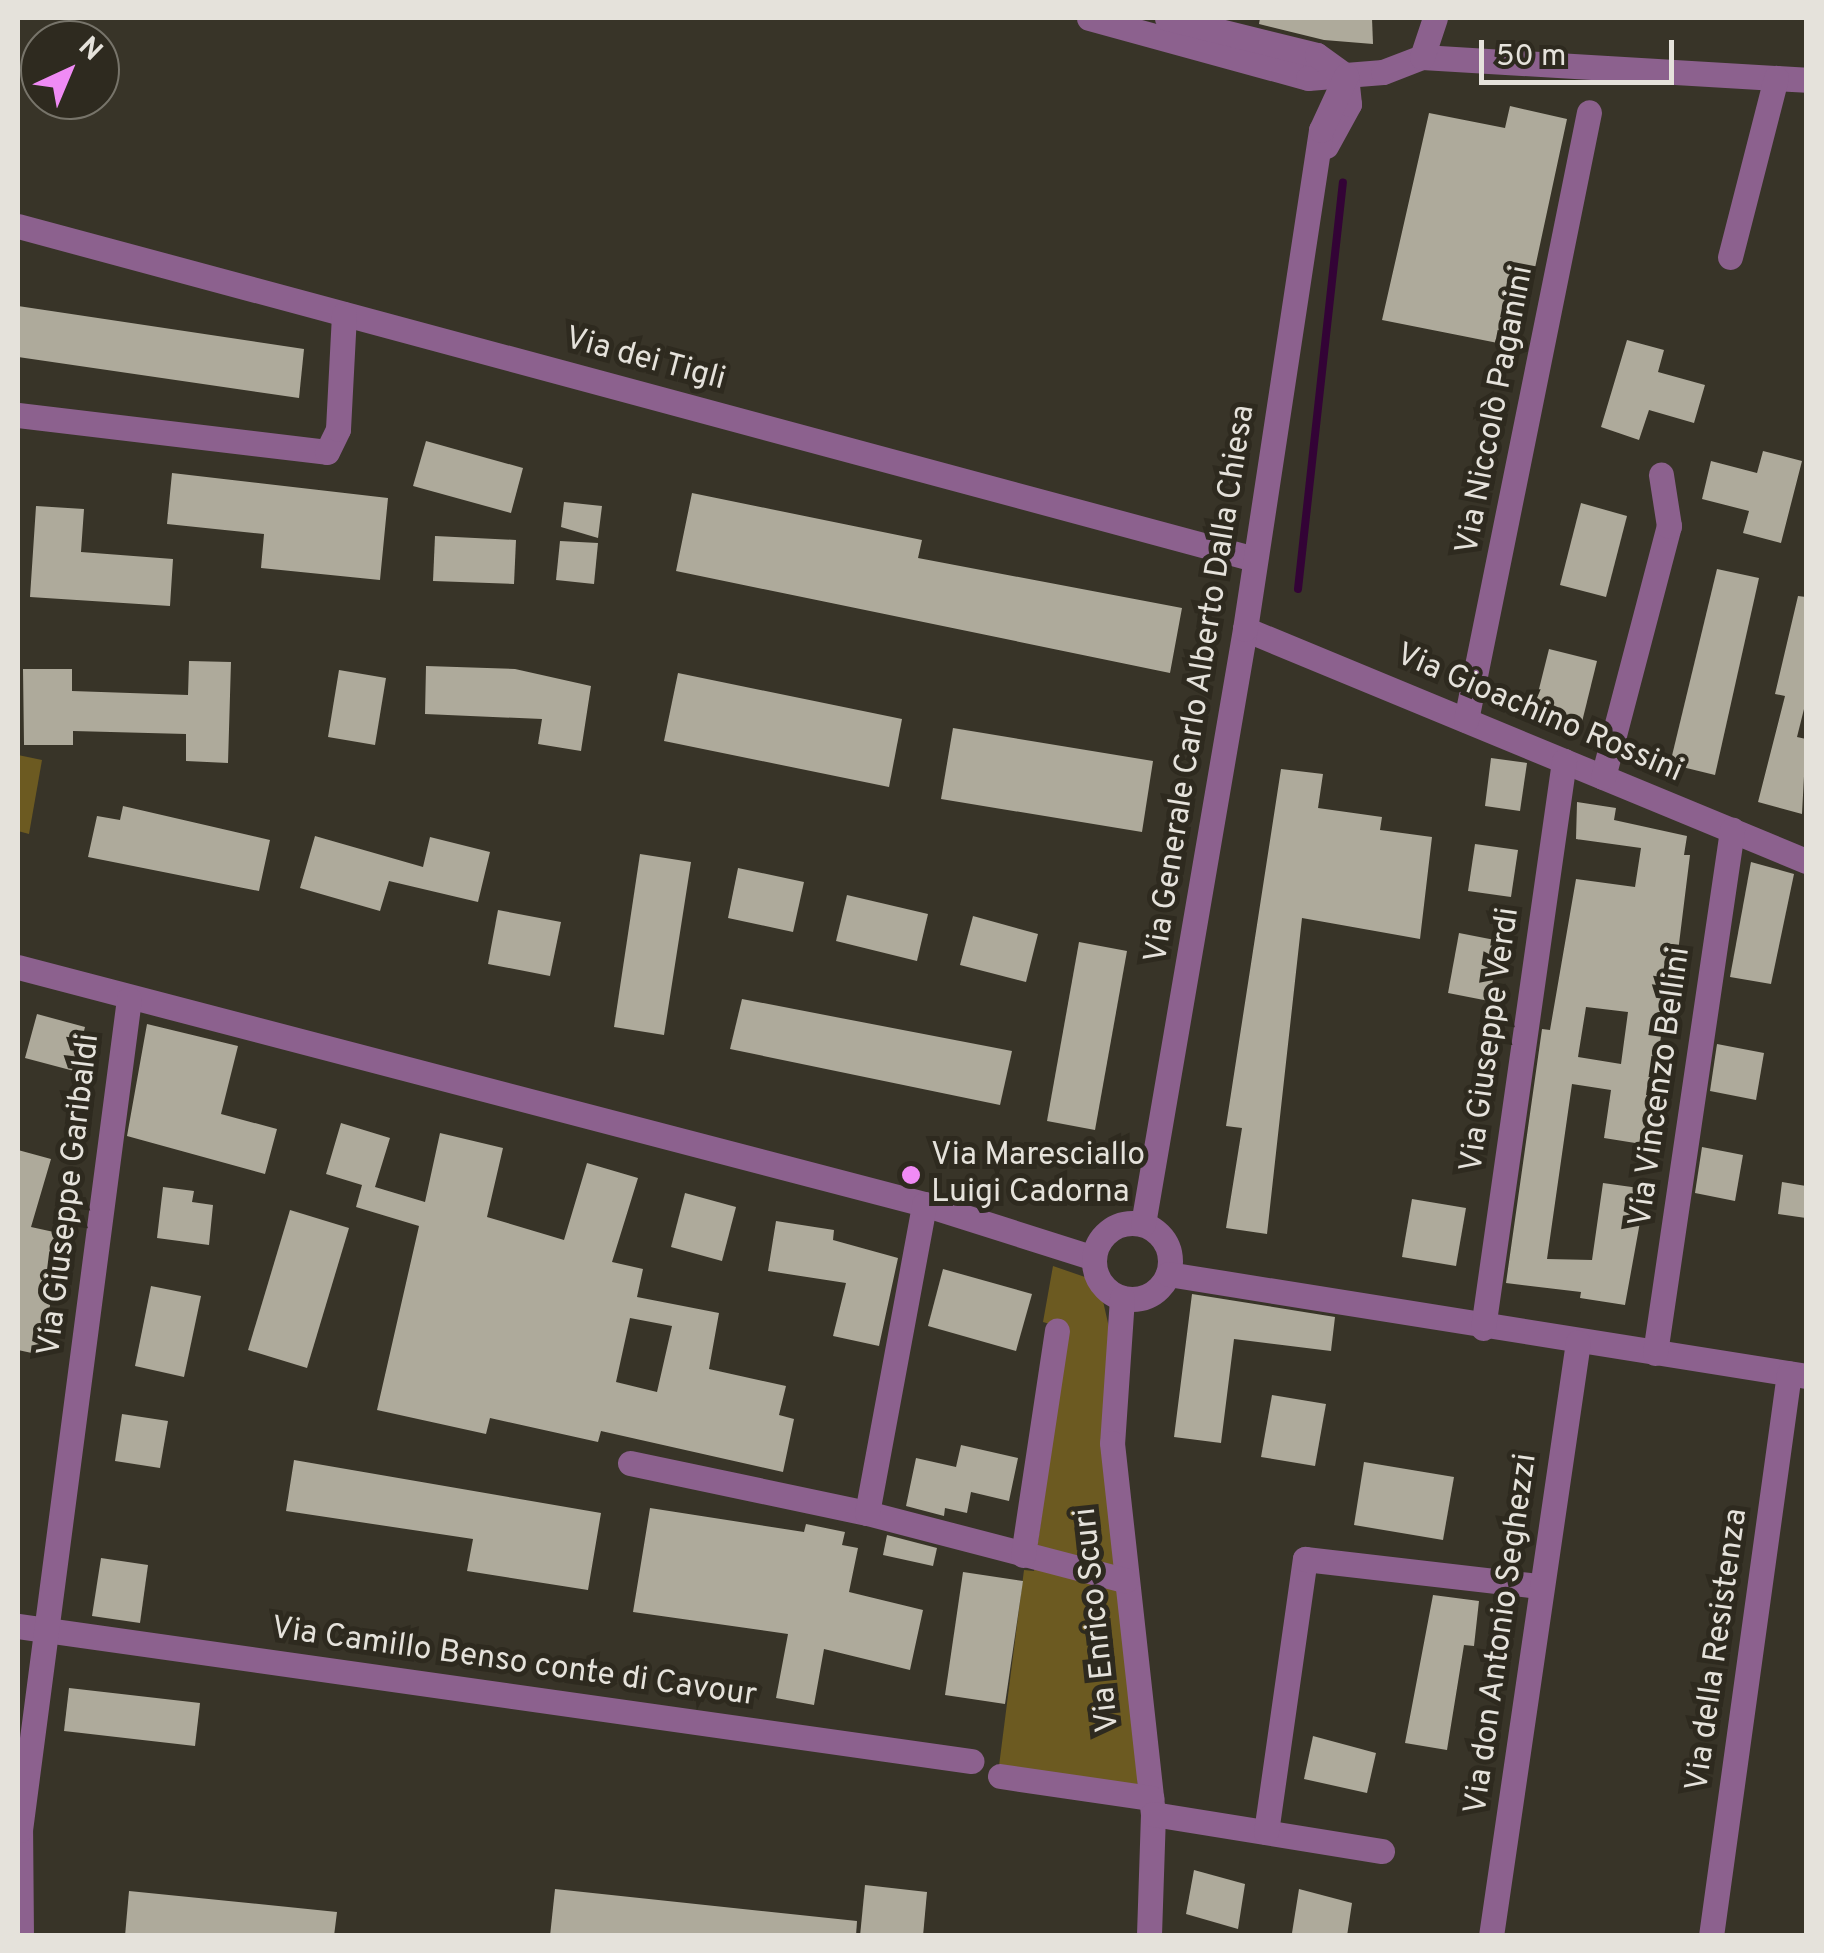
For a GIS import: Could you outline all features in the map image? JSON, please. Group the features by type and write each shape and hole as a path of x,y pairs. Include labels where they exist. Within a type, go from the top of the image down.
{"street":[{"path":"1089,18 1308,78 1383,72 1422,57 1806,80"},
{"path":"1167,18 1317,55 1346,76"},
{"path":"1418,18 1422,57"},
{"path":"1422,57 1435,18"},
{"name":"Via Generale Carlo Alberto Dalla Chiesa","path":"1143,1224 1245,630 1327,110 1346,76"},
{"path":"1730,257 1776,78"},
{"name":"Via Niccolò Paganini","path":"1466,720 1589,112"},
{"name":"Via dei Tigli","path":"18,226 1255,559"},
{"path":"18,415 326,452 338,429 344,314"},
{"path":"1604,777 1669,526 1661,474"},
{"name":"Via Gioachino Rossini","path":"1245,630 1806,861"},
{"name":"Via Giuseppe Verdi","path":"1483,1328 1564,761"},
{"name":"Via Vincenzo Bellini","path":"1655,1353 1732,830"},
{"path":"18,967 128,999 924,1204 1094,1258"},
{"name":"Via Giuseppe Garibaldi","path":"21,1936 20,1830 128,999"},
{"path":"867,1513 924,1204"},
{"path":"1143,1224 1168,1248 1168,1274 1144,1297 1122,1298 1102,1284 1094,1258 1114,1227 1143,1224"},
{"path":"1168,1274 1338,1297 1483,1328 1798,1375"},
{"name":"Via Enrico Scuri","path":"1122,1298 1112,1443 1152,1806 1149,1936"},
{"path":"1023,1556 1057,1331"},
{"name":"Via don Antonio Seghezzi","path":"1491,1936 1578,1342"},
{"name":"Via della Resistenza","path":"1711,1936 1798,1375"},
{"path":"630,1462 867,1513 1125,1580"},
{"path":"1266,1832 1304,1559 1540,1586"},
{"name":"Via Camillo Benso conte di Cavour","path":"18,1626 971,1761"},
{"path":"1000,1776 1266,1832 1382,1852"}],"shaded area":[{"path":"18,755 42,760 29,834 18,831"},
{"path":"1053,1266 1085,1277 1103,1301 1110,1332 1138,1789 999,1766 1024,1570 1034,1571 1067,1329 1043,1322"}],"building":[{"path":"1260,18 1372,18 1373,44 1324,40 1259,24"},
{"path":"1510,106 1567,119 1518,347 1382,320 1429,113 1505,128"},
{"path":"18,306 304,349 299,398 18,357"},
{"path":"1627,340 1664,350 1658,372 1705,385 1694,423 1649,410 1639,440 1601,427"},
{"path":"426,441 523,468 511,513 413,486"},
{"path":"1763,451 1802,461 1781,543 1743,533 1749,511 1702,499 1711,461 1757,473"},
{"path":"172,473 388,498 380,580 261,568 264,534 167,524"},
{"path":"692,493 922,540 918,558 1182,608 1170,673 676,571"},
{"path":"564,502 602,506 598,538 561,527"},
{"path":"1581,503 1627,516 1606,597 1560,585"},
{"path":"36,506 84,509 81,552 173,559 170,606 30,597"},
{"path":"435,536 516,540 514,584 433,581"},
{"path":"560,541 598,543 594,584 556,580"},
{"path":"1717,569 1759,578 1715,775 1670,764"},
{"path":"1798,596 1806,597 1806,701 1797,737 1806,739 1802,814 1758,802 1785,696 1775,694"},
{"path":"1549,649 1597,661 1581,726 1533,713"},
{"path":"189,661 231,662 228,763 186,761 186,734 73,731 73,745 24,745 23,669 72,669 72,691 188,695"},
{"path":"426,666 515,669 591,686 581,751 538,744 542,719 425,714"},
{"path":"339,670 386,678 375,745 328,737"},
{"path":"678,673 902,719 889,787 664,741"},
{"path":"953,728 1153,761 1142,832 941,799"},
{"path":"1491,758 1527,763 1520,811 1485,806"},
{"path":"1281,769 1323,774 1318,808 1382,817 1380,830 1432,837 1420,939 1302,918 1267,1234 1226,1228 1242,1128 1226,1126"},
{"path":"1577,802 1616,808 1614,820 1687,836 1684,855 1690,855 1677,960 1670,959 1657,1070 1666,1071 1654,1146 1604,1138 1611,1090 1572,1084 1547,1259 1592,1260 1603,1183 1646,1189 1625,1305 1580,1298 1581,1292 1506,1283 1542,1029 1550,1030 1576,879 1635,887 1641,848 1576,839","holes":["1586,1007 1628,1012 1621,1064 1578,1057"]},
{"path":"123,806 270,840 259,891 88,857 97,816 120,820"},
{"path":"315,836 423,867 430,837 490,852 478,902 389,881 380,911 300,888"},
{"path":"1475,844 1518,850 1511,897 1468,891"},
{"path":"640,854 691,862 664,1035 614,1027"},
{"path":"1751,862 1794,874 1771,984 1730,977"},
{"path":"738,868 804,882 793,932 728,918"},
{"path":"847,895 928,914 917,961 836,941"},
{"path":"498,910 561,922 550,976 488,964"},
{"path":"973,916 1038,934 1026,982 960,965"},
{"path":"1459,933 1500,941 1489,1001 1448,993"},
{"path":"1079,942 1127,951 1095,1130 1047,1121"},
{"path":"742,999 1012,1051 1000,1105 730,1049"},
{"path":"37,1014 85,1027 74,1071 25,1058"},
{"path":"147,1024 238,1046 221,1114 277,1129 265,1174 127,1136"},
{"path":"1717,1044 1764,1053 1756,1100 1710,1091"},
{"path":"341,1123 390,1138 375,1187 425,1202 440,1133 503,1148 487,1217 564,1240 587,1163 638,1178 612,1262 643,1269 637,1297 719,1313 709,1369 786,1386 779,1415 794,1419 783,1472 601,1431 598,1442 490,1418 486,1434 377,1410 419,1226 356,1207 362,1185 326,1174","holes":["630,1318 672,1326 657,1392 616,1382"]},
{"path":"1702,1147 1743,1155 1735,1201 1695,1193"},
{"path":"18,1150 51,1159 31,1227 63,1234 41,1355 18,1350"},
{"path":"1782,1182 1806,1186 1806,1218 1778,1214"},
{"path":"163,1187 194,1191 192,1202 213,1205 209,1245 157,1238"},
{"path":"685,1193 736,1207 722,1261 671,1247"},
{"path":"1412,1199 1466,1208 1456,1266 1402,1257"},
{"path":"290,1210 349,1228 307,1368 248,1350"},
{"path":"776,1221 834,1230 833,1240 898,1258 879,1346 833,1336 846,1283 768,1271"},
{"path":"943,1269 1032,1294 1016,1351 928,1326"},
{"path":"151,1286 201,1296 184,1377 135,1366"},
{"path":"1192,1294 1335,1317 1331,1351 1234,1339 1221,1443 1174,1437"},
{"path":"1272,1395 1326,1404 1315,1466 1261,1457"},
{"path":"122,1414 168,1421 160,1468 115,1461"},
{"path":"961,1445 1018,1458 1009,1501 971,1492 967,1513 945,1508 944,1516 906,1506 916,1458 956,1467"},
{"path":"294,1460 601,1513 588,1590 467,1571 473,1539 286,1511"},
{"path":"1364,1462 1454,1477 1443,1540 1354,1525"},
{"path":"650,1508 804,1532 806,1524 845,1532 842,1545 858,1548 849,1592 923,1610 910,1670 824,1649 814,1705 776,1698 788,1634 633,1612"},
{"path":"887,1535 937,1548 933,1566 883,1555"},
{"path":"101,1558 148,1565 140,1623 92,1616"},
{"path":"963,1572 1023,1581 1005,1704 945,1695"},
{"path":"1433,1595 1479,1601 1474,1646 1464,1645 1447,1750 1405,1743"},
{"path":"69,1688 200,1703 195,1746 64,1731"},
{"path":"1313,1736 1376,1753 1367,1793 1304,1779"},
{"path":"1194,1870 1245,1884 1238,1929 1186,1914"},
{"path":"865,1885 927,1892 923,1936 860,1936"},
{"path":"555,1889 857,1921 856,1936 550,1936"},
{"path":"1299,1889 1352,1903 1347,1936 1292,1933"},
{"path":"129,1891 337,1912 334,1936 125,1936"}],"waterway":[{"path":"1298,589 1343,182"}],"place":[{"name":"Via Maresciallo Luigi Cadorna","path":"911,1175"}]}
